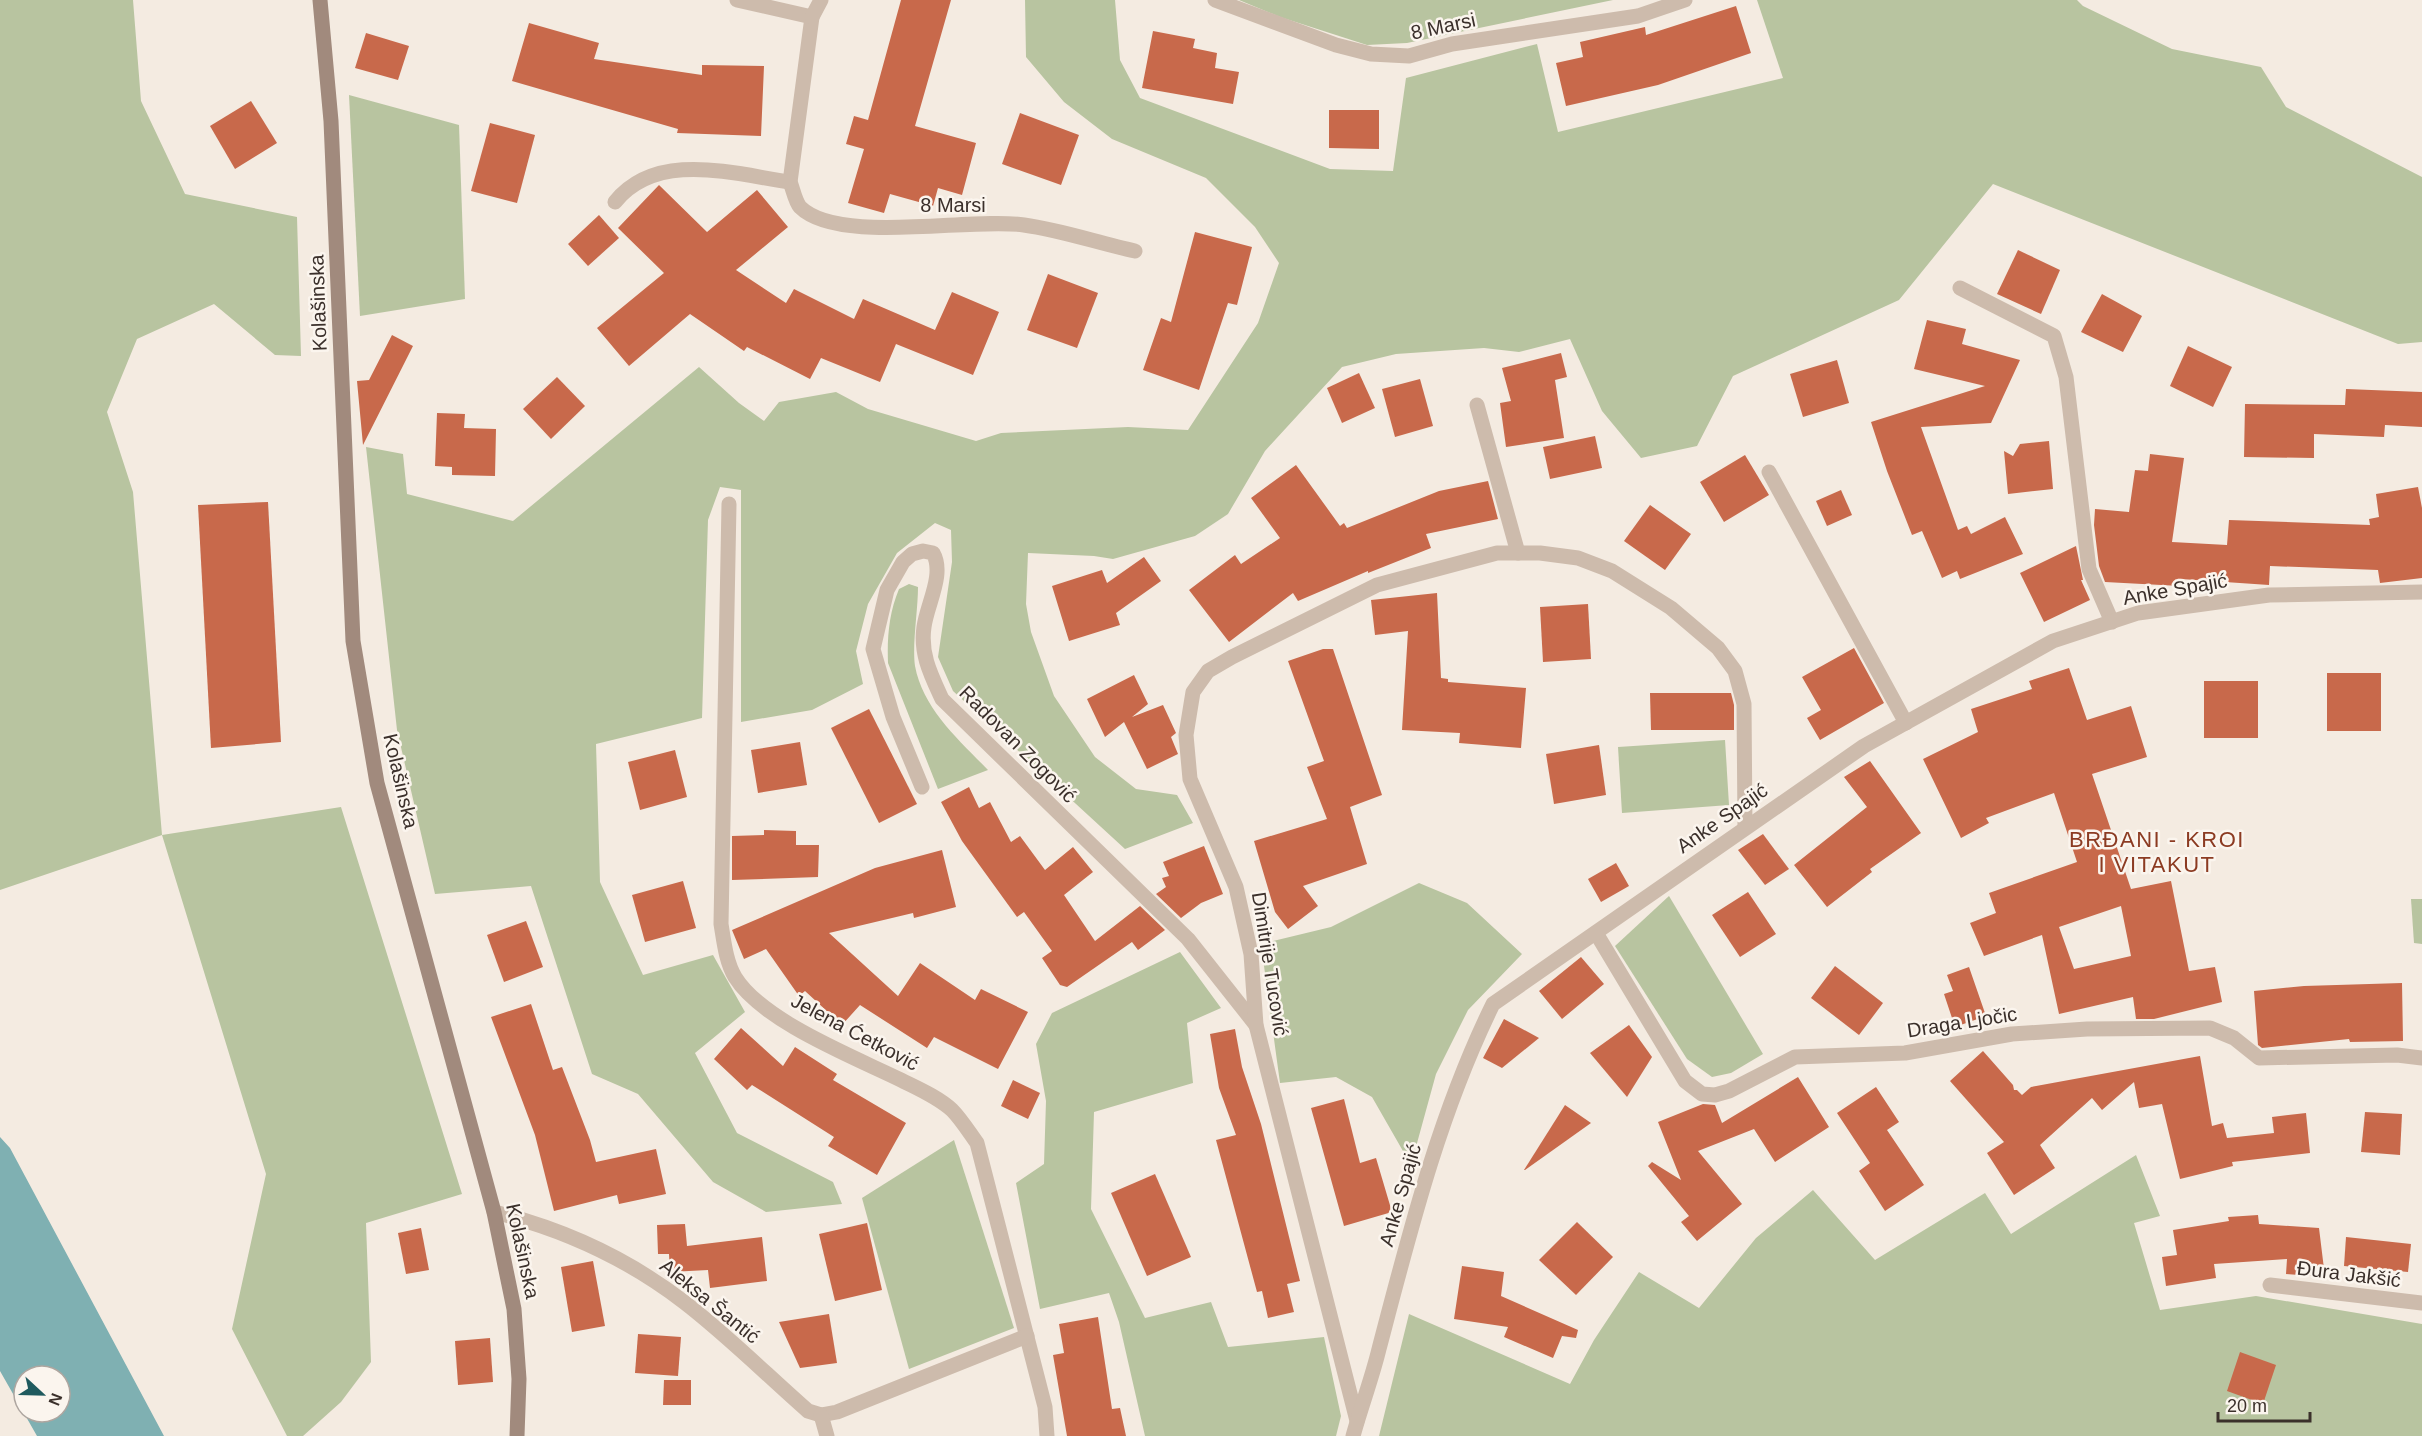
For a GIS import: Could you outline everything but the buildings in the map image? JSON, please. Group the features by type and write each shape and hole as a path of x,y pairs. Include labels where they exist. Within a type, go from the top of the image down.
{"main road":[{"name":"Kolašinska","path":"320,0 331,121 353,641 377,783 494,1212 514,1309 519,1379 517,1436"}],"street":[{"path":"737,0 812,17"},
{"path":"615,202 628,186 661,171 691,169 790,182 812,17 821,0"},
{"name":"8 Marsi","path":"1215,0 1336,45 1371,54 1408,56 1452,44 1638,16 1685,0"},
{"name":"8 Marsi","path":"790,182 798,206 813,217 835,225 1023,225 1135,251"},
{"path":"1960,288 2054,336 2066,377 2089,569 2112,622"},
{"path":"1477,405 1518,553"},
{"path":"1769,472 1906,723"},
{"name":"Jelena Ćetković","path":"729,504 721,924 727,957 735,976 747,992 779,1016 816,1038 916,1088 951,1110 977,1143 1045,1407 1047,1436"},
{"name":"Radovan Zogović","path":"922,787 893,717 873,649 887,590 903,562 912,554 923,551 933,553 939,566 924,628 925,663 942,699 1188,939 1256,1025"},
{"name":"Dimitrije Tucović","path":"1355,1429 1256,1025 1251,954 1236,887 1190,779 1186,735 1193,692 1208,670 1377,585 1497,553 1578,558 1612,571 1671,608 1718,648 1735,671 1744,704 1745,827"},
{"name":"Anke Spajić","path":"1355,1429 1415,1211 1443,1121 1470,1051 1493,1004 1864,746 2053,641 2138,613 2269,595 2422,592"},
{"name":"Draga Ljočic","path":"1596,933 1685,1081 1702,1094 1715,1095 1729,1091 1795,1057 1905,1053 2002,1036 2087,1029 2210,1028 2234,1038 2259,1058 2397,1055 2422,1058"},
{"name":"Aleksa Šantić","path":"494,1212 540,1224 634,1268 685,1302 808,1411 821,1415"},
{"name":"Ðura Jakšić","path":"2271,1286 2422,1303"},
{"path":"827,1436 821,1415 837,1412 1027,1336"}],"green space":[{"path":"0,0 133,0 141,101 185,194 297,217 301,356 275,355 214,304 137,339 107,412 133,492 162,835 0,890"},
{"path":"1025,0 1115,0 1120,60 1140,98 1330,169 1393,171 1406,78 1537,44 1558,132 1783,78 1757,0 2077,0 2083,6 2172,49 2261,67 2286,107 2422,177 2422,342 2398,344 1993,184 1899,300 1733,376 1697,446 1641,458 1602,411 1570,339 1519,352 1484,348 1396,354 1342,367 1265,451 1228,514 1195,536 1113,559 1028,553 1026,604 1031,632 1054,696 1095,757 1136,789 1177,795 1193,823 1125,849 953,691 938,657 952,562 951,530 935,523 897,553 868,604 856,651 863,684 812,710 741,722 741,490 720,487 708,520 702,718 596,744 600,882 643,975 713,955 745,1012 695,1053 737,1133 833,1182 842,1204 766,1212 713,1182 638,1094 592,1074 531,886 435,894 397,730 366,447 403,454 407,494 513,521 699,367 739,403 764,421 779,402 836,392 868,409 976,441 1001,433 1128,427 1188,430 1258,323 1279,263 1255,227 1206,178 1112,139 1064,102 1026,57"},
{"path":"1239,0 1613,0 1407,43 1367,45 1280,17"},
{"path":"349,95 459,125 465,299 360,316"},
{"path":"909,584 918,587 914,658 919,682 944,723 988,770 938,789 888,663 888,634 893,607 899,589"},
{"path":"1725,740 1729,805 1622,813 1618,747"},
{"path":"341,807 462,1194 366,1223 371,1362 341,1402 303,1436 287,1436 232,1329 266,1174 162,835"},
{"path":"1419,883 1467,903 1522,954 1468,1010 1436,1074 1411,1165 1372,1097 1336,1077 1280,1083 1261,944 1331,927"},
{"path":"1669,896 1763,1054 1731,1073 1712,1077 1687,1059 1615,946"},
{"path":"2411,899 2422,899 2422,944 2414,943"},
{"path":"1180,952 1221,1008 1187,1023 1193,1083 1094,1112 1091,1209 1145,1318 1211,1302 1228,1347 1324,1337 1341,1416 1336,1436 1145,1436 1119,1322 1109,1293 1040,1309 1016,1183 1044,1164 1046,1101 1036,1044 1052,1013"},
{"path":"954,1140 1014,1328 909,1369 862,1198"},
{"path":"2136,1155 2160,1216 2134,1223 2160,1310 2256,1296 2422,1324 2422,1436 1379,1436 1409,1314 1570,1384 1594,1340 1639,1272 1699,1308 1756,1238 1813,1190 1875,1260 1985,1193 2011,1234"}],"water":[{"path":"0,1137 10,1148 164,1436 37,1436 30,1424 72,1424 72,1364 12,1364 12,1392 0,1371"}],"district":[{"name":"BRĐANI - KROI I VITAKUT","path":"2157,852"}]}
